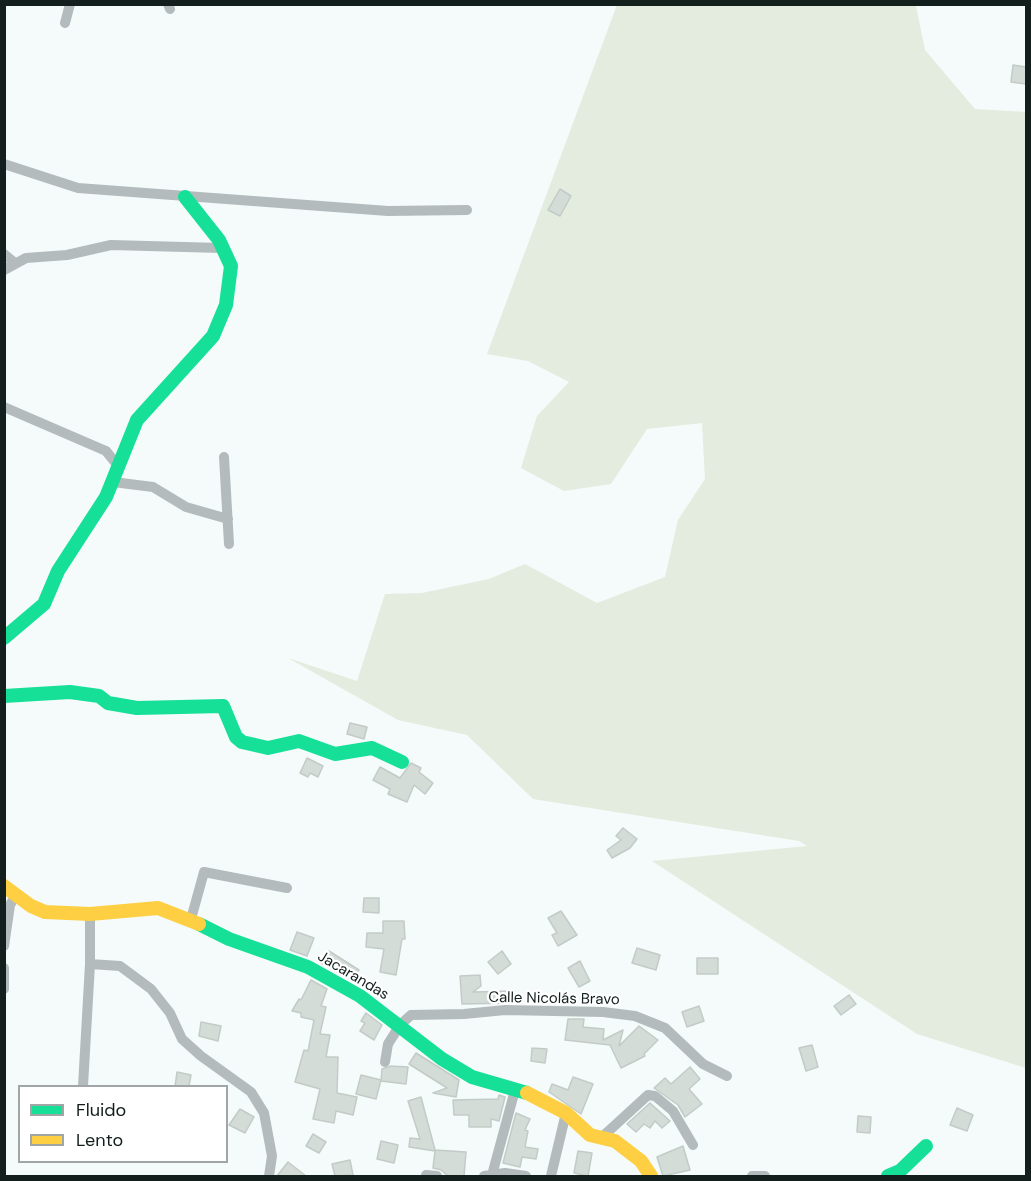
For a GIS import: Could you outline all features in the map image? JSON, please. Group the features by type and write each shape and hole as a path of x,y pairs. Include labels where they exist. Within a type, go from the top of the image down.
{"street":[{"path":"65,23 70,4"},
{"path":"4,164 78,188 388,211 467,210"},
{"path":"4,638 44,604 58,571 106,497 137,420 213,336 226,305 231,266 219,240 185,197"},
{"path":"4,270 26,258 67,255 111,245 221,248"},
{"path":"4,254 15,262"},
{"path":"4,407 106,451 119,467"},
{"path":"224,456 229,544"},
{"path":"113,482 153,487 186,507 228,519"},
{"path":"4,696 70,692 99,696 108,702 137,708 223,706 229,715 236,737 242,742 268,748 299,741 335,754 372,748 402,762"},
{"path":"191,919 204,872 287,888"},
{"name":"Jacarandas","path":"4,886 45,912 90,914 158,908 191,919 229,939 308,968 360,996 442,1059 472,1077 536,1096 566,1113 590,1135 615,1142 641,1161 651,1176"},
{"path":"4,946 8,916 16,895"},
{"path":"83,1085 90,964 90,914"},
{"path":"90,964 120,966 151,989 170,1013 183,1039 201,1056 251,1092 264,1113 272,1156 269,1176"},
{"path":"4,968 4,988"},
{"name":"Calle Nicolás Bravo","path":"400,1025 411,1016 505,1010 603,1012 635,1016 665,1028 703,1064 727,1076"},
{"path":"386,1062 388,1044 400,1025"},
{"path":"515,1090 488,1176 505,1173 526,1176"},
{"path":"601,1138 648,1095 655,1096 673,1111 693,1145"},
{"path":"551,1176 566,1113"},
{"path":"888,1176 900,1171 926,1146"},
{"path":"752,1176 765,1176"}],"shaded area":[{"path":"617,5 968,5 916,6 925,50 975,109 1026,112 1026,1068 917,1034 652,861 807,846 799,841 533,799 467,735 398,720 288,658 357,681 385,594 422,593 489,579 525,564 597,603 665,577 678,520 705,479 702,423 647,429 611,484 564,491 521,468 537,416 569,382 528,361 487,354"}],"building":[{"path":"1013,65 1026,67 1026,84 1011,82"},
{"path":"560,189 571,196 560,216 548,210"},
{"path":"350,723 367,727 364,739 347,734"},
{"path":"307,758 323,766 318,777 310,773 308,777 300,773"},
{"path":"411,763 421,768 419,772 433,783 425,794 414,785 407,802 388,794 390,789 373,780 380,767 400,778"},
{"path":"623,828 637,839 630,848 612,858 607,850 621,840 616,836"},
{"path":"364,898 379,898 379,913 363,912"},
{"path":"561,911 577,935 558,946 552,935 557,933 548,918"},
{"path":"383,921 404,921 405,939 402,939 396,975 380,972 384,949 366,947 367,933 383,933"},
{"path":"297,932 314,938 307,956 290,950"},
{"path":"637,948 660,955 656,970 632,963"},
{"path":"329,951 359,970 352,980 321,963"},
{"path":"502,951 511,964 498,974 488,962"},
{"path":"697,958 718,958 718,974 697,974"},
{"path":"580,961 590,981 579,987 568,968"},
{"path":"480,975 481,986 473,992 512,991 513,1003 462,1004 460,976"},
{"path":"311,980 327,989 321,1006 326,1007 320,1034 330,1035 326,1057 338,1057 337,1093 357,1097 353,1115 336,1111 334,1123 313,1119 320,1089 295,1082 304,1050 308,1051 314,1020 301,1017 301,1013 292,1011 299,999 301,1000"},
{"path":"849,995 856,1004 841,1015 834,1006"},
{"path":"699,1006 704,1021 687,1027 682,1012"},
{"path":"366,1013 382,1025 374,1040 360,1031 365,1023 361,1021"},
{"path":"568,1019 584,1019 583,1027 604,1029 603,1040 623,1030 619,1046 639,1026 658,1040 644,1054 645,1056 621,1068 610,1045 565,1040"},
{"path":"201,1022 221,1026 218,1041 199,1036"},
{"path":"812,1045 818,1067 806,1071 799,1048"},
{"path":"532,1048 547,1049 545,1063 531,1061"},
{"path":"416,1053 459,1080 456,1097 433,1093 447,1088 409,1064"},
{"path":"391,1066 408,1067 406,1084 381,1081 382,1069"},
{"path":"690,1067 700,1079 689,1089 702,1104 685,1117 678,1105 654,1088 665,1078 671,1084"},
{"path":"177,1072 191,1075 189,1085 175,1085"},
{"path":"361,1075 381,1080 376,1099 356,1094"},
{"path":"573,1077 593,1084 581,1114 549,1092 552,1084 568,1090"},
{"path":"499,1095 505,1097 499,1121 491,1119 491,1127 469,1127 469,1115 454,1115 453,1100 498,1099"},
{"path":"421,1097 435,1150 466,1152 464,1176 448,1176 441,1170 433,1168 435,1151 409,1147 410,1138 420,1139 408,1101"},
{"path":"650,1103 670,1121 662,1128 655,1121 650,1128 644,1124 636,1132 627,1124"},
{"path":"957,1108 973,1115 967,1131 950,1125"},
{"path":"240,1109 254,1117 245,1133 229,1125"},
{"path":"516,1113 530,1119 525,1130 528,1131 525,1147 538,1149 536,1159 522,1157 520,1167 503,1163"},
{"path":"858,1116 871,1117 870,1133 857,1132"},
{"path":"313,1134 326,1142 319,1153 306,1146"},
{"path":"381,1141 398,1145 394,1163 377,1159"},
{"path":"683,1146 690,1170 663,1176 657,1157"},
{"path":"578,1151 592,1153 588,1176 574,1173"},
{"path":"350,1160 353,1175 335,1176 332,1164"},
{"path":"288,1162 306,1176 277,1176"}],"traffic: fast":[{"path":"4,638 44,604 58,571 106,497 137,420 213,336 226,305 231,266 219,240 185,197"},
{"path":"4,696 70,692 99,696 108,703 137,708 223,706 236,737 242,742 268,748 299,741 335,754 372,748 402,762"},
{"path":"199,924 229,939 308,967 360,996 442,1059 472,1077 527,1093"},
{"path":"888,1176 900,1171 926,1146"}],"traffic: slow":[{"path":"4,886 31,906 45,912 90,914 158,908 199,924"},
{"path":"527,1093 566,1113 590,1135 615,1141 641,1161 651,1176"}]}
